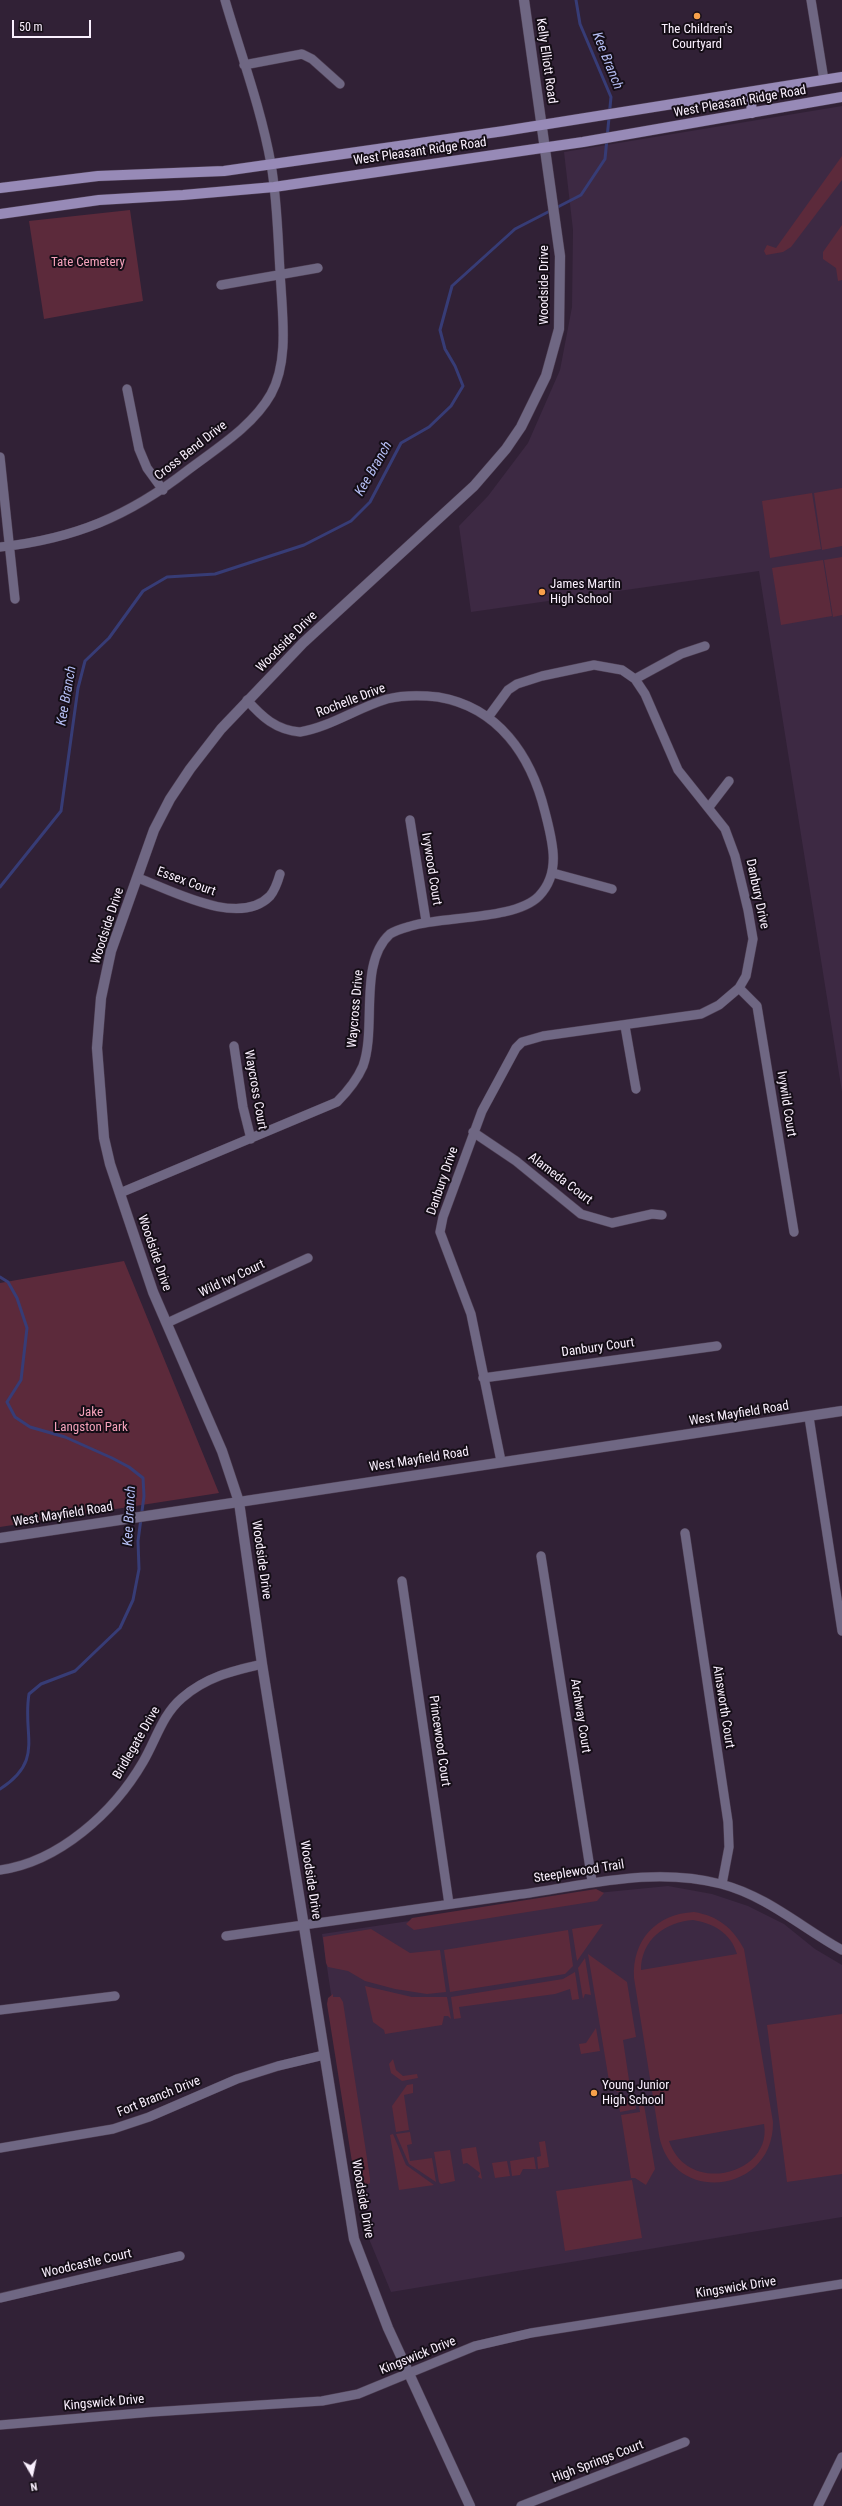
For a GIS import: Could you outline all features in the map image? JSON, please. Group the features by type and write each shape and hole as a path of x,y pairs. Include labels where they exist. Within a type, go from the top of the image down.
{"main road":[{"name":"West Pleasant Ridge Road","path":"0,188 98,176 224,171 271,165 582,119 842,77"},
{"path":"750,92 752,113"},
{"name":"West Pleasant Ridge Road","path":"0,214 99,200 183,196 274,186 583,142 842,97"}],"street":[{"path":"225,0 244,65 260,111 271,165"},
{"name":"Kelly Elliott Road","path":"524,0 542,125"},
{"path":"811,0 824,80"},
{"path":"244,65 302,54 312,59 340,84"},
{"name":"Woodside Drive","path":"470,2506 388,2328 354,2239 262,1664 239,1502 222,1451 167,1323 138,1249 120,1193 104,1138 97,1048 101,998 110,951 138,878 154,830 170,799 221,729 247,700 303,643 474,486 506,449 521,426 546,376 559,329 559,242 542,125"},
{"name":"Cross Bend Drive","path":"0,547 54,539 118,516 163,490 240,430 263,406 271,394 281,358 283,313 274,186 271,165"},
{"path":"221,285 318,268"},
{"path":"127,389 139,449 147,468 163,490"},
{"path":"0,457 11,546 15,599"},
{"path":"635,680 681,654 705,646"},
{"name":"Danbury Drive","path":"489,716 508,690 517,684 542,676 594,665 622,670 635,680 645,694 678,770 725,829 735,856 748,910 752,945 746,976 739,988 719,1005 701,1014 625,1026 543,1036 522,1042 516,1048 474,1132 443,1217 440,1232 471,1314 501,1461"},
{"name":"Rochelle Drive","path":"247,700 266,720 288,730 300,732 387,699 403,696 453,700 468,704 489,716 521,753 536,780 551,839 553,873"},
{"path":"708,807 729,781"},
{"name":"Ivywood Court","path":"410,820 426,921"},
{"path":"553,873 612,889"},
{"name":"Waycross Drive","path":"120,1193 337,1102 352,1086 362,1066 368,1044 373,959 390,934 426,921 510,911 526,906 547,887 553,873"},
{"name":"Essex Court","path":"138,878 211,906 236,908 264,901 271,895 280,874"},
{"name":"Ivywild Court","path":"739,988 757,1006 794,1232"},
{"path":"625,1026 636,1089"},
{"name":"Waycross Court","path":"234,1046 243,1107 251,1139"},
{"name":"Alameda Court","path":"474,1132 516,1161 581,1214 612,1223 652,1214 662,1215"},
{"name":"Wild Ivy Court","path":"167,1323 308,1258"},
{"name":"Danbury Court","path":"483,1378 717,1346"},
{"name":"West Mayfield Road","path":"0,1538 501,1461 842,1411"},
{"path":"809,1416 842,1632"},
{"name":"Ainsworth Court","path":"685,1533 728,1822 729,1847 722,1884"},
{"name":"Archway Court","path":"541,1556 592,1881"},
{"name":"Princewood Court","path":"402,1581 449,1904"},
{"name":"Bridlegate Drive","path":"0,1870 25,1864 53,1850 99,1820 129,1786 144,1761 161,1723 181,1698 202,1683 225,1672 262,1664"},
{"name":"Steeplewood Trail","path":"226,1936 449,1904 592,1881 642,1875 668,1876 722,1884 785,1913 842,1950"},
{"path":"0,2010 115,1996"},
{"name":"Fort Branch Drive","path":"0,2148 113,2129 149,2117 237,2079 278,2066 324,2055"},
{"name":"Woodcastle Court","path":"0,2298 180,2256"},
{"name":"Kingswick Drive","path":"0,2425 152,2412 322,2401 358,2394 475,2346 531,2333 842,2284"},
{"name":"High Springs Court","path":"521,2506 685,2442"},
{"path":"818,2506 842,2457"}],"shaded area":[{"name":"James Martin High School","path":"842,106 842,1092 759,571 471,612 459,526 488,496 528,443 560,370 572,307 573,230 564,152"},
{"name":"Young Junior High School","path":"668,1886 712,1894 748,1906 784,1924 815,1949 842,1965 842,2217 391,2292 367,2234 322,1934 597,1893"}],"green space":[{"path":"842,156 842,180 791,247 783,252 766,255 764,251 767,245 776,248"},
{"name":"Tate Cemetery","path":"130,210 143,301 44,319 29,221"},
{"path":"842,225 842,280 838,281 836,268 823,259 823,252"},
{"path":"842,488 842,546 822,550 814,493"},
{"path":"812,493 821,549 770,558 762,501"},
{"path":"842,557 842,615 833,617 824,560"},
{"path":"823,560 832,616 781,625 772,568"},
{"name":"Jake Langston Park","path":"124,1261 219,1493 0,1527 0,1283"},
{"path":"596,1889 604,1893 597,1901 414,1930 406,1924 412,1918"},
{"path":"694,1912 717,1920 730,1929 744,1949 773,2122 769,2146 757,2164 741,2176 721,2182 701,2181 682,2173 668,2158 659,2135 634,1978 634,1964 642,1941 658,1924 668,1918","holes":["693,1920 700,1921 720,1930 730,1940 737,1954 641,1970 645,1950 656,1934 673,1924","764,2124 763,2141 756,2156 743,2166 727,2172 710,2173 693,2169 679,2158 669,2141"]},
{"path":"603,1924 577,1961 572,1929"},
{"path":"371,1929 410,1953 440,1950 446,1992 427,1994 395,1989 365,1981 348,1971 328,1967 326,1963 323,1937"},
{"path":"568,1930 573,1966 565,1974 450,1992 444,1950"},
{"path":"588,1954 627,1982 636,2037 623,2040 629,2080 632,2080 633,2089 617,2092 609,2081"},
{"path":"585,1958 591,1995 585,1994 583,1999 578,1968"},
{"path":"575,1972 579,1999 572,2000 570,1989 555,1994 459,2007 461,2018 454,2019 451,1997 563,1979"},
{"path":"365,1986 412,1997 447,1997 451,2019 448,2016 444,2016 442,2025 385,2034 384,2030 373,2022"},
{"path":"333,1994 333,1997 340,1997 343,2002 370,2178 370,2183 363,2187 363,2189 355,2181 327,2004 328,1998"},
{"path":"842,2014 842,2174 787,2182 767,2025"},
{"path":"596,2028 600,2051 581,2054 579,2044 586,2043"},
{"path":"393,2059 396,2070 403,2076 417,2074 418,2078 402,2081 391,2073 389,2064"},
{"path":"413,2084 413,2093 404,2095 409,2130 396,2132 392,2106 407,2085"},
{"path":"634,2096 636,2109 620,2112 618,2099"},
{"path":"644,2105 655,2169 646,2185 635,2178 631,2178 621,2115 640,2112 639,2106"},
{"path":"410,2132 412,2144 407,2145 410,2161 432,2158 436,2182 409,2164 396,2134"},
{"path":"393,2134 406,2165 434,2185 399,2190 390,2135"},
{"path":"545,2141 549,2167 538,2169 537,2157 541,2156 539,2142"},
{"path":"476,2147 482,2179 478,2177 480,2173 467,2163 463,2164 461,2149"},
{"path":"450,2150 455,2181 441,2184 439,2182 434,2152"},
{"path":"534,2157 536,2169 523,2169 520,2175 512,2176 510,2161"},
{"path":"507,2161 510,2176 495,2178 492,2163"},
{"path":"632,2180 642,2238 565,2251 556,2191"}],"waterway":[{"name":"Kee Branch","path":"0,887 61,811 78,688 85,661 109,638 143,591 167,577 215,574 304,545 351,521 370,502 401,443 429,427 451,406 463,386 455,366 445,349 440,330 452,286 515,229 581,195 605,159 611,97 580,24 576,0"},
{"name":"Kee Branch","path":"0,1277 8,1282 17,1298 27,1328 21,1380 7,1402 15,1417 30,1427 65,1437 129,1467 143,1478 144,1496 138,1541 139,1569 133,1600 120,1628 75,1671 41,1684 29,1694 29,1746 27,1757 23,1768 14,1778 0,1789"}],"place":[{"name":"The Children's Courtyard","path":"697,16"},
{"name":"James Martin High School","path":"542,592"},
{"name":"Young Junior High School","path":"594,2093"}]}
